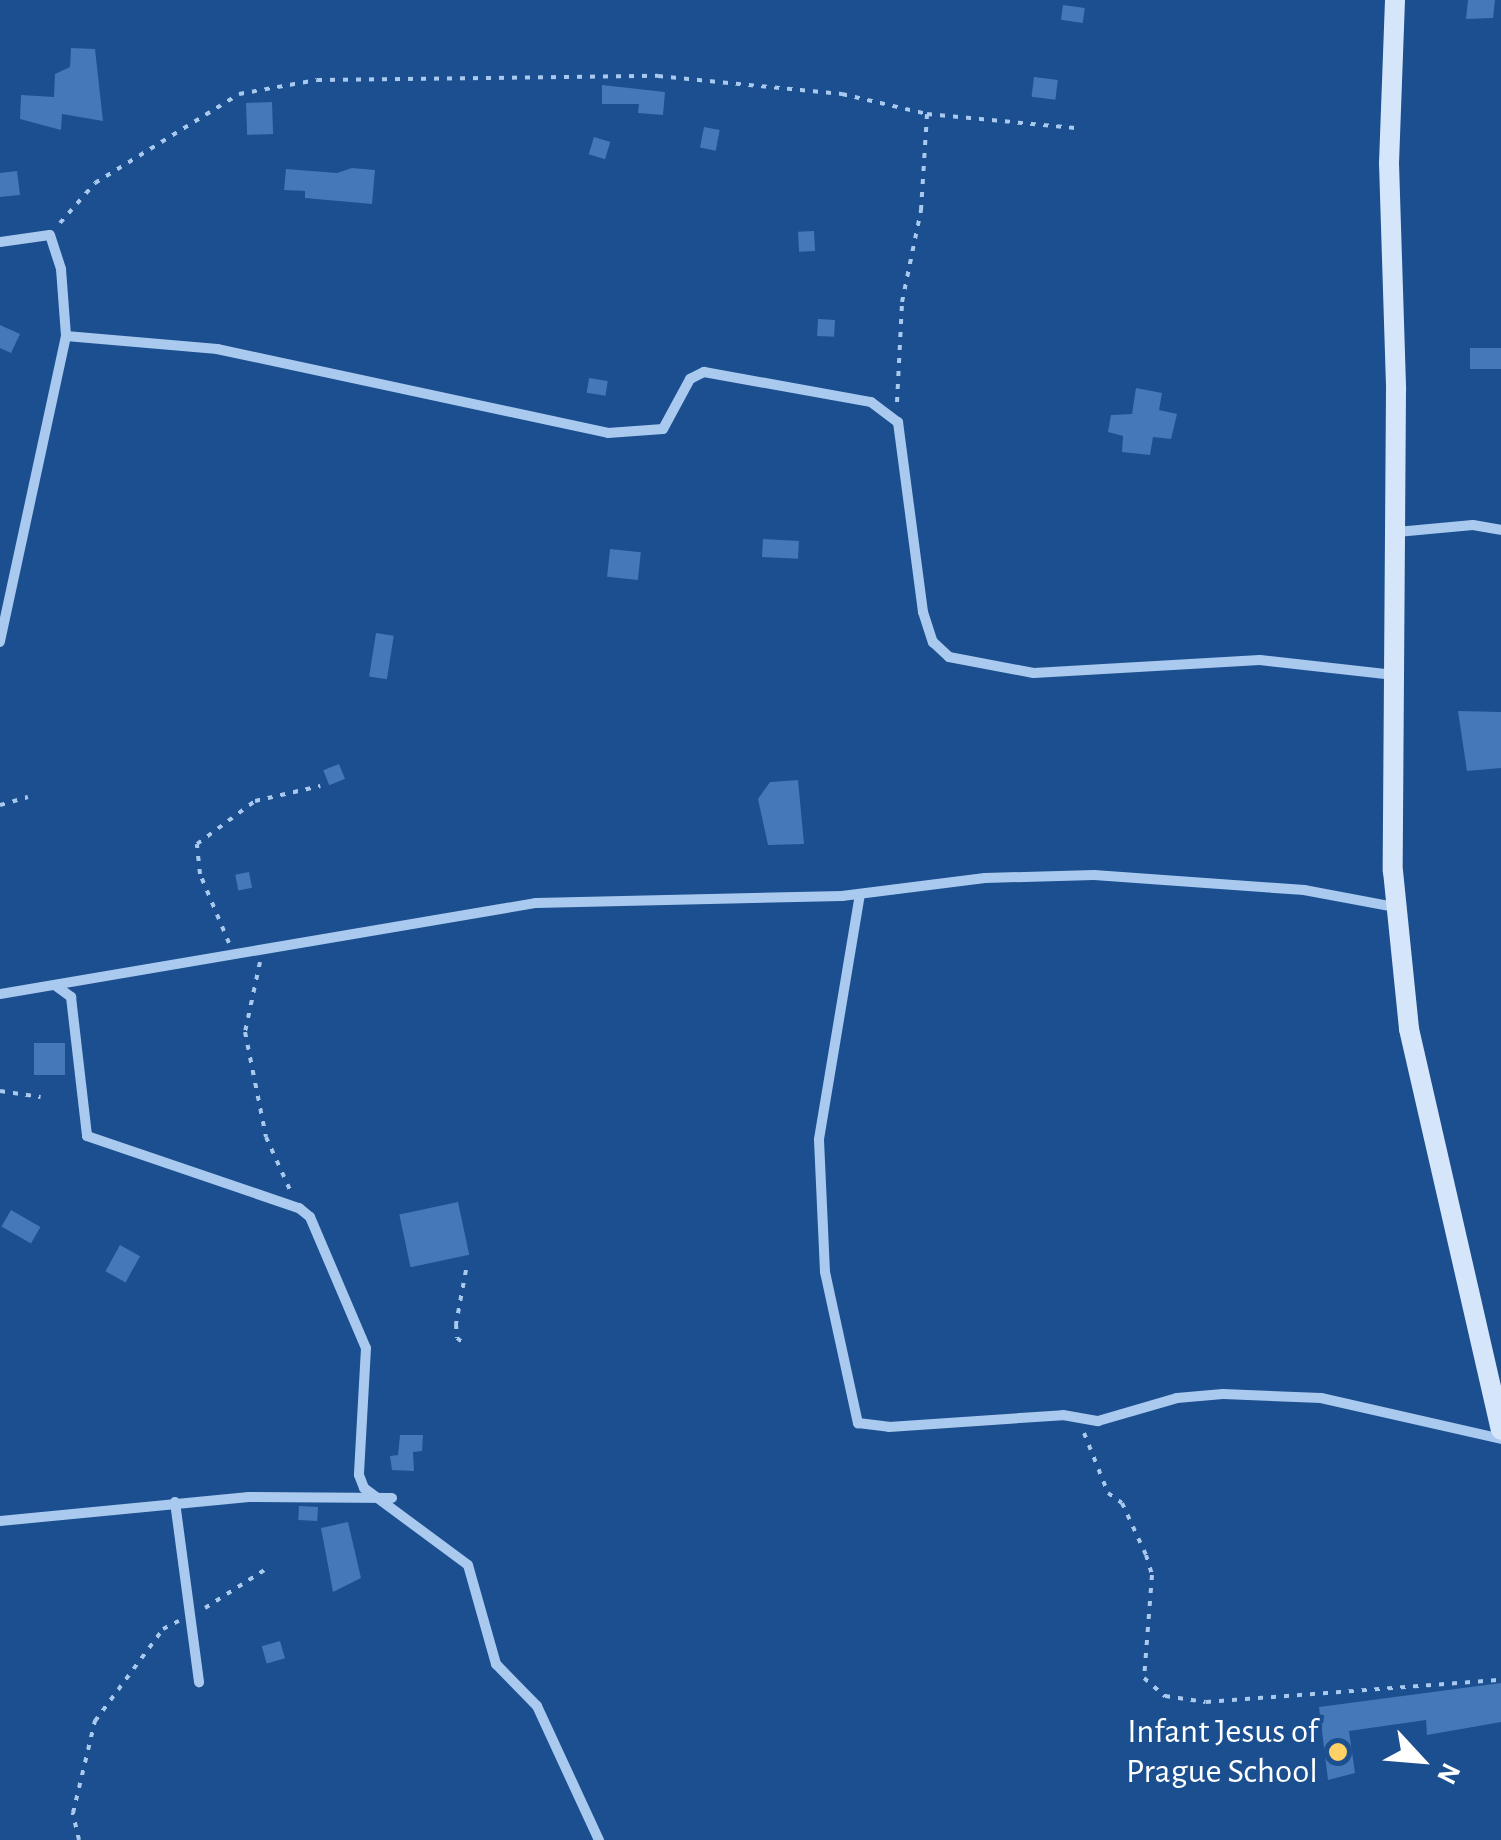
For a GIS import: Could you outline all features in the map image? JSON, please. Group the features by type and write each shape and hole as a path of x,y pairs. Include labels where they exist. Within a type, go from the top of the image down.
{"street":[{"path":"1395,0 1390,164 1397,532 1396,907 1409,1030 1501,1430"},
{"path":"0,242 50,234 61,269 66,336 0,642"},
{"path":"66,336 217,349 608,433 663,429 690,379 704,372 872,402 896,416 923,612 936,648 949,657 1034,673 1260,660 1394,676"},
{"path":"1397,532 1473,525 1501,530"},
{"path":"0,994 536,903 860,894 985,878 1094,876 1304,890 1396,907"},
{"path":"860,894 819,1140 826,1272 853,1416 861,1425 1110,1419 1198,1394 1297,1396 1501,1439"},
{"path":"54,986 71,997 87,1136 296,1207 322,1239 366,1348 359,1475 364,1488 387,1498 468,1564 496,1664 537,1706 599,1840"},
{"path":"0,1521 175,1502 387,1498"},
{"path":"175,1502 199,1682"}],"path":[{"path":"50,234 95,183 239,94 318,80 658,76 842,94 927,114 1075,128"},
{"path":"896,416 902,302 921,210 927,114"},
{"path":"232,952 200,874 197,844 256,801 320,786"},
{"path":"0,805 28,797"},
{"path":"260,948 245,1032 266,1138 296,1207"},
{"path":"0,1091 41,1096"},
{"path":"466,1270 456,1324 457,1338 466,1345"},
{"path":"1080,1418 1108,1493 1122,1503 1146,1555 1152,1575 1144,1678 1165,1696 1206,1702 1501,1680"},
{"path":"79,1840 73,1813 106,1700 163,1629 266,1568"}],"building":[{"path":"1468,0 1495,0 1493,18 1466,19"},
{"path":"1063,5 1085,8 1083,23 1061,20"},
{"path":"71,48 95,49 103,121 62,114 61,130 20,119 21,95 54,97 55,74 70,67"},
{"path":"1034,77 1058,80 1055,100 1032,97"},
{"path":"602,85 665,92 663,115 638,113 639,104 602,104"},
{"path":"272,102 273,134 247,135 246,103"},
{"path":"704,127 720,130 716,151 700,148"},
{"path":"594,137 610,142 605,159 589,154"},
{"path":"352,168 375,170 372,204 305,198 305,191 284,190 286,169 337,173"},
{"path":"17,171 20,195 0,197 0,173"},
{"path":"814,231 815,251 799,252 798,232"},
{"path":"818,319 835,320 834,337 817,336"},
{"path":"0,325 20,334 11,353 0,348"},
{"path":"1470,348 1501,348 1501,369 1470,369"},
{"path":"589,378 608,381 605,396 587,393"},
{"path":"1136,388 1162,393 1159,410 1177,414 1171,439 1153,437 1150,455 1122,452 1123,436 1108,432 1111,415 1132,414"},
{"path":"763,539 799,541 798,559 762,557"},
{"path":"610,549 641,552 638,580 607,577"},
{"path":"376,633 394,636 387,679 369,676"},
{"path":"1458,711 1501,712 1501,768 1467,771"},
{"path":"339,764 345,779 329,785 323,770"},
{"path":"798,780 804,844 768,845 758,799 770,782"},
{"path":"249,872 252,888 238,890 235,875"},
{"path":"34,1043 65,1043 65,1075 34,1075"},
{"path":"458,1202 469,1255 411,1267 399,1214"},
{"path":"11,1210 40,1227 31,1243 2,1226"},
{"path":"120,1245 140,1256 126,1282 105,1271"},
{"path":"400,1435 423,1435 422,1451 413,1452 414,1471 392,1470 390,1456 398,1455"},
{"path":"299,1506 318,1507 317,1521 298,1520"},
{"path":"348,1522 361,1578 333,1592 321,1528"},
{"path":"280,1641 285,1658 267,1664 262,1646"},
{"path":"1501,1683 1501,1722 1427,1735 1426,1720 1349,1731 1355,1773 1328,1780 1319,1707"}],"place":[{"name":"Infant Jesus of Prague School","path":"1338,1752"}]}
